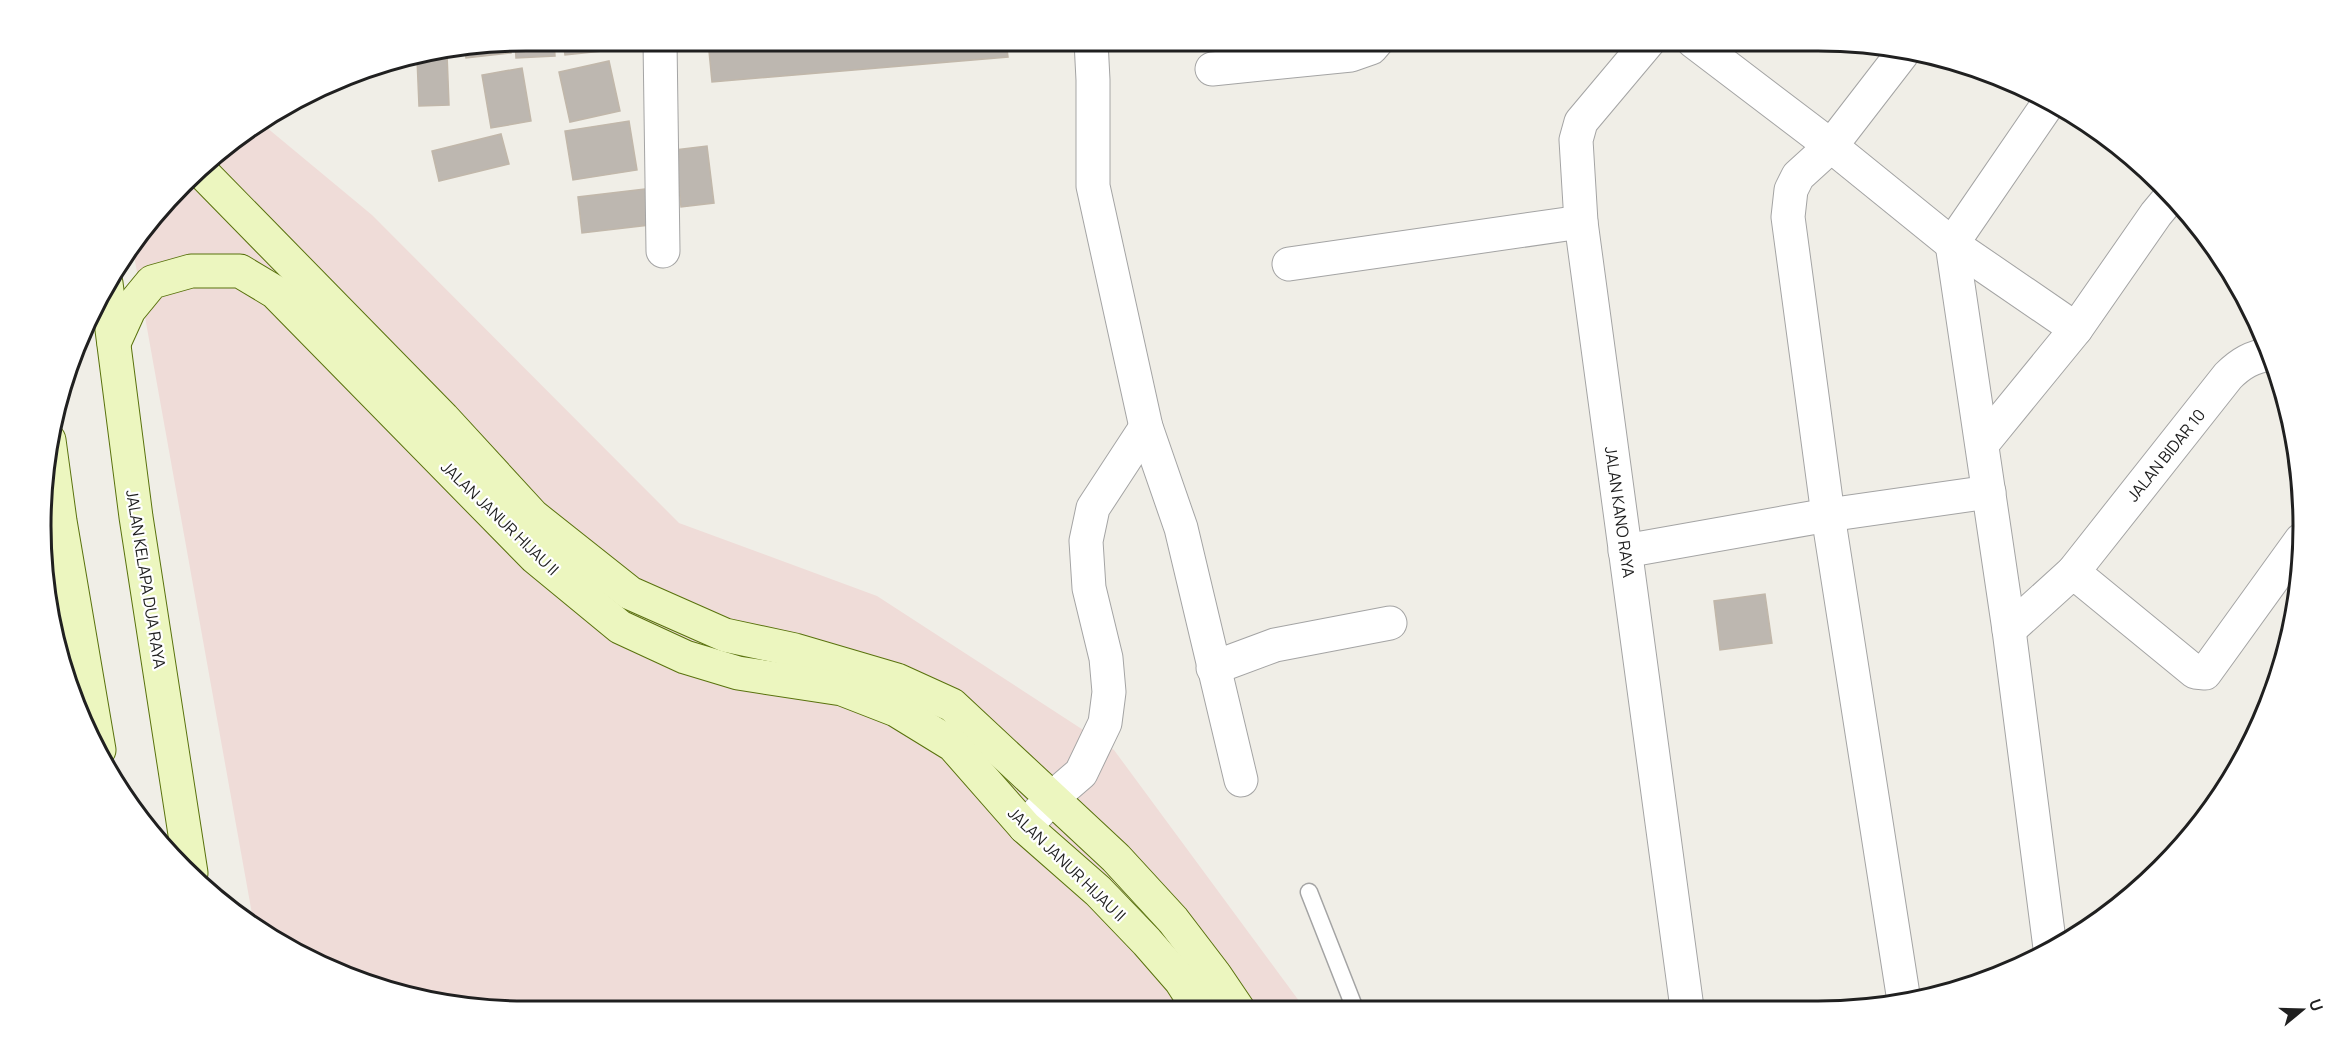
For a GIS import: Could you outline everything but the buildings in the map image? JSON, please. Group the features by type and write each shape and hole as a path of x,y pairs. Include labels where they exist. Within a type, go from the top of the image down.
{"street":[{"path":"660,51 663,251"},
{"path":"1092,51 1094,186 1146,427 1181,528 1241,780"},
{"path":"1212,69 1351,56 1364,51"},
{"name":"JALAN KANO RAYA","path":"1640,51 1581,122 1576,140 1581,222 1686,1001"},
{"path":"1707,51 1831,146 1952,244 2076,329"},
{"path":"1899,58 1831,146 1798,176 1791,190 1788,217 1828,515 1903,993"},
{"path":"2045,109 1952,244 2009,630 2049,941"},
{"name":"JALAN JANUR HIJAU II","path":"206,176 443,418 533,516 630,593 725,635 795,650 897,680 952,705 1116,858 1173,920 1233,1001"},
{"path":"1983,444 2076,329 2166,203"},
{"path":"1289,264 1581,222"},
{"name":"JALAN JANUR HIJAU II","path":"114,344 129,310 152,282 191,271 240,271 275,292 536,557 620,627 685,657 738,673 842,689 896,710 953,745 1025,827 1098,891 1181,981 1194,1001"},
{"name":"JALAN KELAPA DUA RAYA","path":"108,301 136,517 189,861"},
{"name":"JALAN BIDAR 10","path":"2009,630 2073,572 2228,376 2251,358 2261,356"},
{"path":"1025,827 1052,798 1081,773 1105,723 1109,692 1106,658 1089,588 1086,541 1094,508 1146,427"},
{"path":"1625,551 1828,515 1989,492"},
{"path":"51,528 92,720"},
{"path":"2073,572 2195,672 2202,674 2208,672 2292,553"},
{"path":"1213,668 1275,645 1390,623"}],"lane":[{"path":"1309,892 1352,1001"}],"shaded area":[{"path":"267,128 372,215 679,523 877,596 1114,750 1299,1001 495,1000 433,992 373,976 316,952 252,914 134,257 190,190 237,149"}]}
